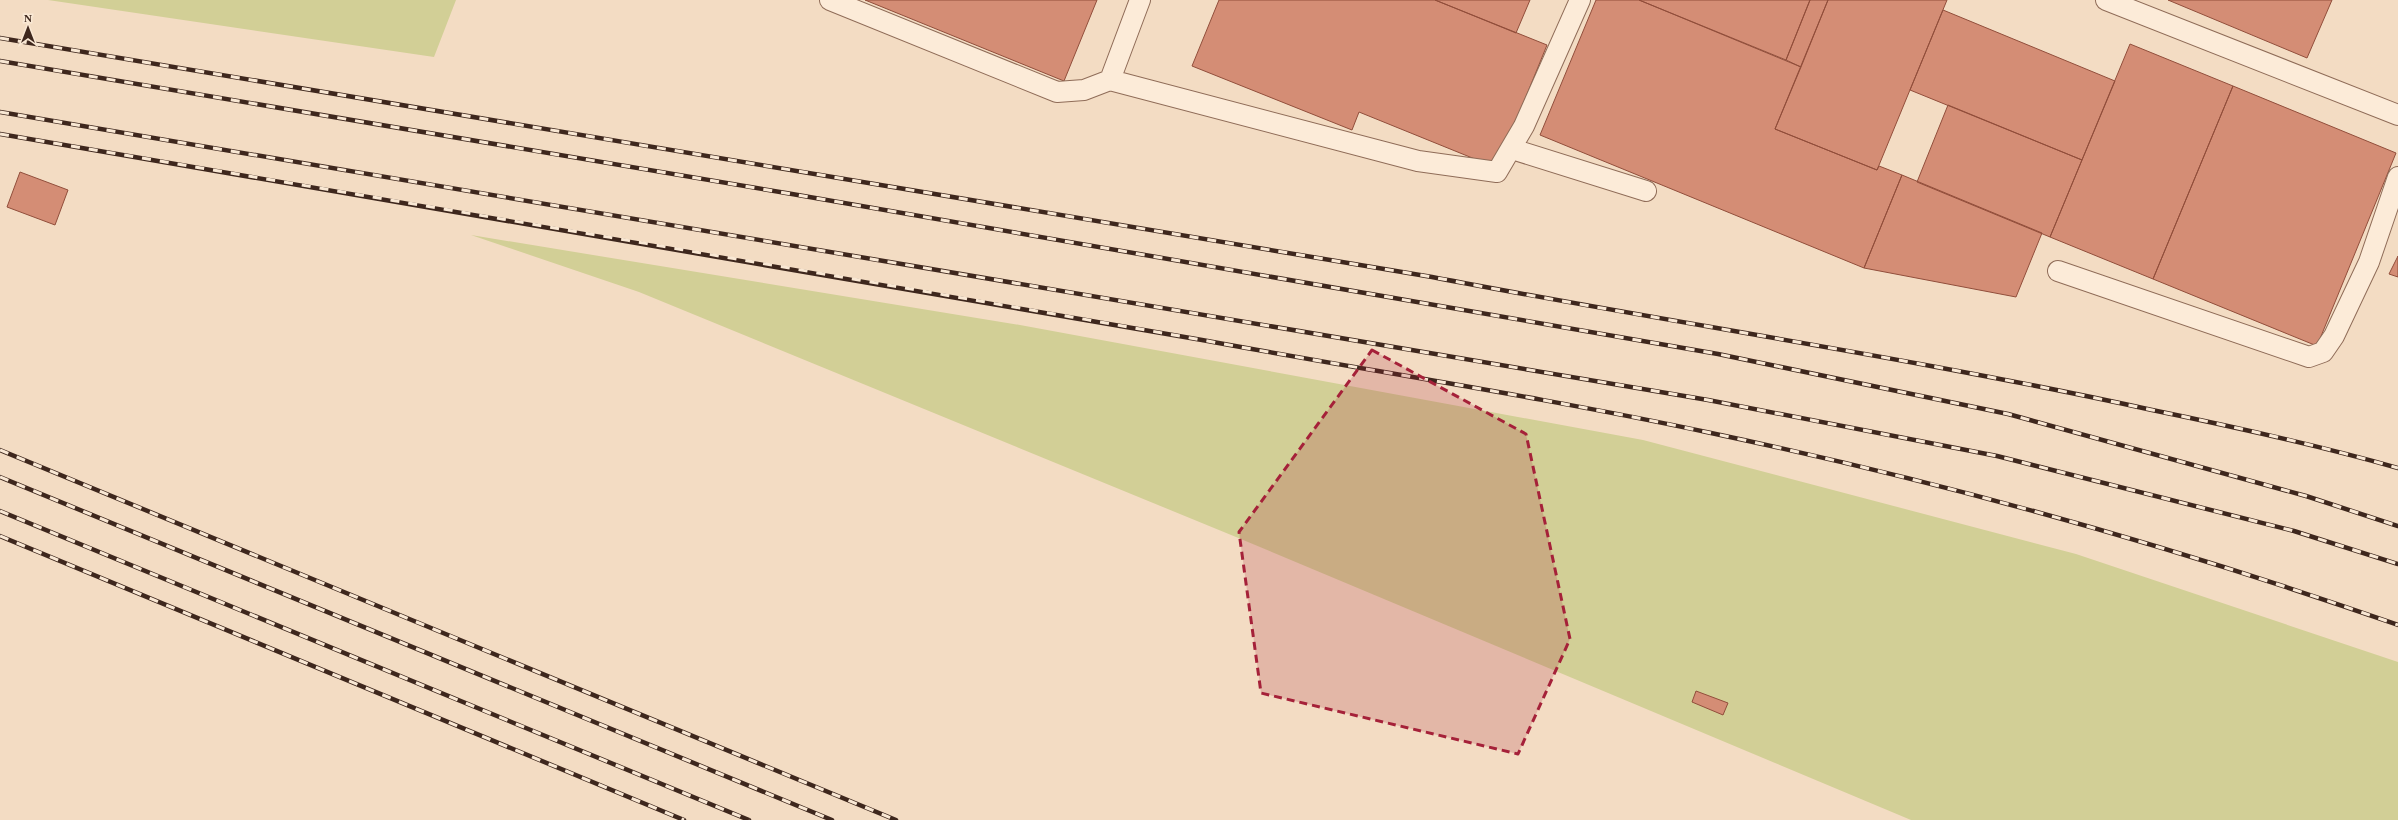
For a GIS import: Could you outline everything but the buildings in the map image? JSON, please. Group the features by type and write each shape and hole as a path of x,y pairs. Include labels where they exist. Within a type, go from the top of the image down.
{"lane":[{"path":"830,0 1057,92 1084,90 1110,80 1418,161 1497,172 1512,149 1524,126 1580,0"},
{"path":"1110,80 1140,0"},
{"path":"2106,0 2398,116"},
{"path":"1512,149 1646,191"},
{"path":"2058,271 2309,357 2323,352 2334,336 2369,262 2398,177"}],"highlighted area":[{"path":"1372,350 1526,434 1570,639 1518,754 1261,693 1239,532"}],"shaded area":[{"path":"48,0 456,0 434,57"},
{"path":"471,235 1020,325 1643,440 2076,554 2398,662 2398,820 1911,820 1236,537 639,292"}],"railway":[{"path":"0,38 1432,277 1883,357 2063,391 2214,423 2306,444 2398,468"},
{"path":"0,61 792,194 1718,354 2008,414 2306,496 2398,526"},
{"path":"0,112 1708,400 1997,456 2294,531 2398,564"},
{"path":"0,134 902,287 1648,420 1798,452 1971,494 2143,542 2313,596 2398,625"},
{"path":"0,450 896,820"},
{"path":"0,477 832,820"},
{"path":"0,511 749,820"},
{"path":"0,536 684,820"}]}
